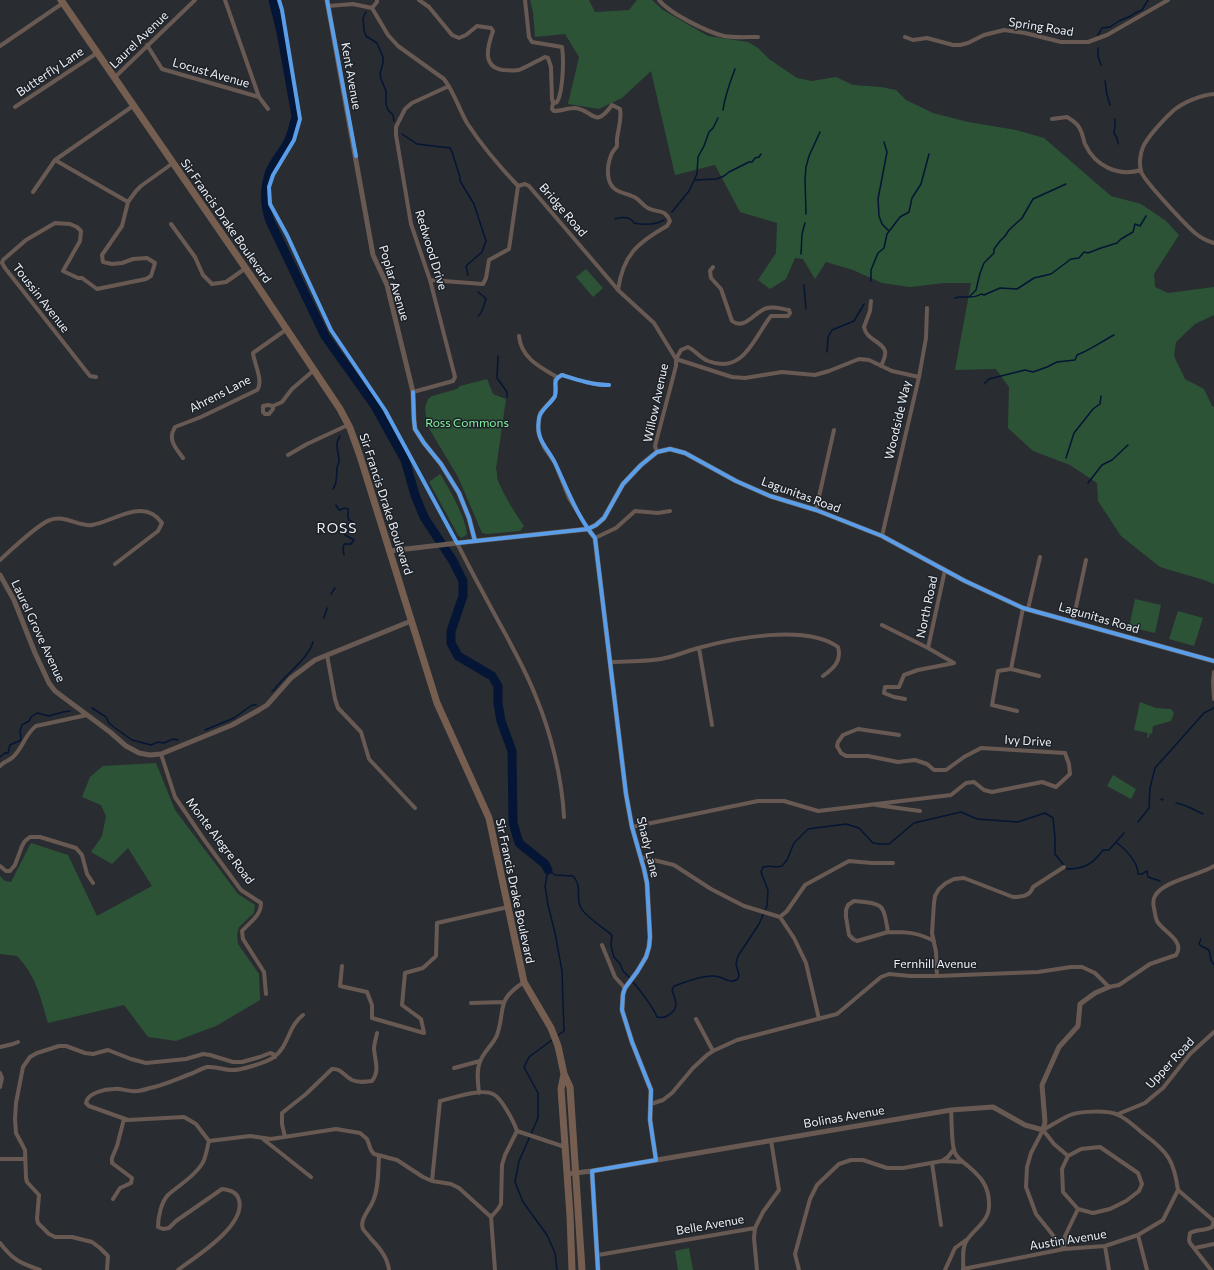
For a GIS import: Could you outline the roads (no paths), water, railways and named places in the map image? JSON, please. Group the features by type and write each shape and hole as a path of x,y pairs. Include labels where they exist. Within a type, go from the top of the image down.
{"main road":[{"name":"Sir Francis Drake Boulevard","path":"62,2 287,329 342,413 358,449 430,683 441,713 489,818 524,982 551,1028 558,1046 564,1074 570,1087 582,1270"},
{"name":"Sir Francis Drake Boulevard","path":"564,1074 561,1089 572,1270"}],"street":[{"name":"Laurel Avenue","path":"114,78 195,0"},
{"path":"225,0 259,97 268,109"},
{"path":"328,3 353,4 372,8 377,0"},
{"path":"419,0 429,7 452,35 459,38 466,35 477,26 491,28 493,31 488,52 488,59 491,64 499,69 519,70 545,57 548,58 551,67 552,109 554,111 576,108 592,117 597,118 602,117 612,105 620,109 621,115 617,147 611,157 608,172 610,182 615,190 622,194 631,195 637,198 644,206 651,210 664,213 670,221 667,226 637,247 627,259 620,274 618,290"},
{"path":"525,0 529,37 532,42 562,47 562,75 559,98 557,102 553,102"},
{"path":"659,0 663,5 681,17 724,36 758,37"},
{"name":"Spring Road","path":"905,37 913,40 927,38 953,46 968,43 984,35 1004,30 1025,33 1061,42 1084,43 1107,35 1168,0"},
{"path":"0,46 62,2"},
{"name":"Kent Avenue","path":"328,3 356,156"},
{"name":"Bridge Road","path":"372,8 388,35 398,46 444,79 467,122 487,152 518,186 524,184 529,186 618,290 654,323 676,359"},
{"name":"Locust Avenue","path":"147,45 162,69 259,97"},
{"name":"Butterfly Lane","path":"15,108 97,53"},
{"name":"Redwood Drive","path":"413,392 455,380 430,280 411,224 397,144 396,127 403,113 409,106 449,86"},
{"path":"1214,94 1187,102 1175,109 1148,139 1143,147 1140,159 1141,172 1149,183 1182,220 1206,241 1214,243"},
{"path":"33,192 55,160 133,106"},
{"path":"1052,119 1067,117 1076,124 1080,129 1085,144 1095,159 1102,165 1124,173 1141,170"},
{"name":"Poplar Avenue","path":"356,156 373,255 386,285 413,392 415,429 441,464 459,492 469,518 475,540"},
{"path":"55,160 128,202"},
{"name":"Toussin Avenue","path":"96,377 90,376 2,263 3,260 26,240 38,232 55,223 70,224 77,227 81,232 80,241 63,271 78,278 82,278 97,289 146,279 151,276 155,263 147,258 133,259 122,263 112,264 103,262 102,255 110,246 122,226 128,202 141,186 173,163"},
{"path":"430,280 483,284 486,278 489,260 508,249 518,186"},
{"path":"171,224 196,257 204,275 212,284 226,282 246,268"},
{"path":"713,267 710,271 710,278 721,289 732,320 736,324 741,324 747,321 766,308 789,310 790,313 785,317 771,316 749,350 737,361 728,363 708,361 688,347 681,350 676,359 713,372 732,377 745,378 782,372 815,375 859,359 869,360 892,371 918,377"},
{"path":"871,302 870,311 864,327 870,338 884,349 885,352 881,366"},
{"name":"Woodside Way","path":"882,536 926,338 927,308"},
{"name":"Ahrens Lane","path":"183,458 172,441 172,433 175,427 201,417 257,390 260,381 254,362 253,353 287,329"},
{"path":"519,336 520,344 528,358 557,377"},
{"name":"Willow Avenue","path":"657,452 655,446 676,366 676,359"},
{"path":"273,406 282,402 292,389 314,370"},
{"path":"557,377 562,375 597,385 609,385"},
{"path":"557,377 555,380 555,396 540,413 538,430 544,447 555,463 569,498 595,538 616,528 635,511 658,513 670,511"},
{"path":"288,455 307,444 348,425"},
{"path":"816,510 834,430"},
{"name":"Lagunitas Road","path":"657,452 670,449 686,453 736,481 770,496 816,510 882,536 945,570 1008,601 1026,608 1214,661"},
{"path":"389,551 475,540 588,529 596,525 607,514 623,484 641,465 657,452"},
{"path":"0,560 38,528 50,520 58,518 91,525 136,511 147,511 157,516 162,523 158,531 115,564"},
{"name":"Shady Lane","path":"595,538 625,788 632,827 647,883 650,920 649,947 644,962 625,988 622,1003 624,1018 651,1090 650,1120 656,1160"},
{"path":"457,543 520,662 536,697 549,736 559,778 564,801 564,817"},
{"path":"1012,669 1026,608 1040,557"},
{"path":"1073,621 1086,560"},
{"name":"North Road","path":"928,648 945,570"},
{"name":"Laurel Grove Avenue","path":"0,575 14,600 35,653 49,683 55,691 126,746 139,753 150,755 161,754 232,725 267,705 291,678 314,660 411,621"},
{"path":"882,625 954,663 918,670 904,675 899,687 885,687 884,693 905,699"},
{"path":"610,662 664,659 699,648 756,636 801,635 826,640 838,647 840,653 837,664 823,676"},
{"path":"699,648 712,725"},
{"path":"327,655 338,708 361,732 369,759 415,808"},
{"path":"1017,711 992,705 998,671 1012,669 1039,676"},
{"path":"1214,672 1214,699"},
{"path":"0,766 2,763 13,757 22,746 31,730 36,726 87,715"},
{"name":"Ivy Drive","path":"868,804 951,795 966,782 974,782 984,790 992,792 1042,782 1056,787 1070,774 1070,764 1065,753 980,748 946,770 934,770 927,764 915,760 898,762 868,756 846,756 841,753 837,746 843,735 858,730 899,735"},
{"name":"Monte Alegre Road","path":"161,754 175,797 241,890 261,904 261,909 258,916 242,931 243,939 264,972 266,994"},
{"path":"632,827 758,801 784,802 818,811 868,804 920,811"},
{"path":"0,866 10,871 15,865 25,841 30,837 40,837 71,846 80,851 86,874 93,883"},
{"path":"641,857 674,865 711,889 744,906 780,917 794,938 806,963 819,1019"},
{"path":"780,917 787,911 805,885 849,861 893,863"},
{"path":"1064,1249 1036,1214 1026,1187 1027,1167 1031,1153 1043,1130 1045,1122 1042,1085 1061,1043 1070,1036 1078,1026 1080,1004 1095,993 1109,987 1119,985 1150,964 1176,955 1179,946 1157,921 1154,897 1163,886 1214,866"},
{"path":"937,976 936,952 932,933 935,896 939,888 946,882 964,878 1013,897 1020,897 1028,895 1032,891 1033,887 1064,868"},
{"path":"888,932 882,907 871,903 854,901 848,905 846,917 849,935 853,940 857,941 888,932 914,933 934,941"},
{"path":"342,966 340,986 367,992 372,1005 372,1018 424,1033 422,1019 402,1005 405,973 423,968 436,956 438,923 508,907"},
{"path":"602,945 615,977 625,988"},
{"name":"Fernhill Avenue","path":"651,1104 663,1100 672,1094 692,1068 713,1051 737,1040 837,1014 881,977 889,974 937,976 1038,972 1071,966 1082,967 1095,973 1109,987"},
{"path":"479,1093 478,1074 480,1061 497,1036 504,1002 512,990 524,982"},
{"path":"471,1003 504,1002"},
{"path":"209,1141 196,1124 184,1118 128,1120 89,1106 86,1103 86,1100 89,1096 114,1088 130,1092 150,1088 207,1067 237,1070 272,1059 286,1044 295,1023 303,1015"},
{"path":"696,1019 713,1051"},
{"name":"Upper Road","path":"1118,1114 1145,1103 1163,1088 1190,1054 1214,1032"},
{"path":"285,1137 282,1124 282,1113 306,1094 332,1069 340,1070 348,1078 359,1082 372,1080 375,1077 377,1068 374,1045 377,1033"},
{"path":"0,1047 18,1042"},
{"path":"107,1270 108,1256 92,1242 80,1238 55,1237 49,1234 38,1223 39,1195 26,1178 25,1150 24,1145 16,1133 15,1119 16,1103 24,1067 30,1057 59,1046 66,1046 85,1053 93,1054 108,1050 146,1063 186,1059 203,1054 210,1054 233,1062 252,1060 270,1053 275,1057"},
{"path":"454,1068 480,1061"},
{"path":"0,1073 2,1078 0,1087"},
{"path":"432,1181 440,1101 479,1093 494,1094 514,1123 517,1131 502,1164 501,1204 492,1217 495,1270"},
{"name":"Bolinas Avenue","path":"567,1174 951,1110 993,1107 1025,1125 1043,1130"},
{"path":"945,1270 957,1245 967,1239 980,1226 990,1206 986,1185 978,1175 957,1156 954,1149 951,1110"},
{"path":"1043,1130 1072,1115 1098,1112 1118,1114 1151,1139 1167,1156 1172,1164 1178,1190 1214,1221 1212,1227 1209,1229 1192,1231 1190,1233 1189,1240 1211,1270"},
{"path":"113,1199 120,1188 132,1183 132,1178 112,1163 112,1158 117,1146 124,1119"},
{"path":"209,1141 250,1136 271,1139 336,1129 360,1133 367,1139 372,1150 379,1156 397,1160 423,1177 432,1181 451,1184 460,1188 492,1217"},
{"path":"1043,1130 1054,1144 1068,1156"},
{"path":"517,1131 565,1147"},
{"path":"262,1138 311,1177"},
{"name":"Belle Avenue","path":"598,1255 755,1228 763,1212 779,1190 772,1140"},
{"path":"178,1270 218,1241 229,1229 238,1213 240,1201 237,1194 230,1190 222,1189 176,1221 169,1228 163,1229 158,1227 163,1202 167,1196 190,1178 202,1164 209,1141"},
{"path":"1100,1147 1138,1173 1142,1184 1139,1191 1126,1201 1110,1209 1093,1213 1078,1209 1063,1192 1062,1169 1068,1156 1081,1149 1100,1147"},
{"path":"942,1161 948,1157 954,1149"},
{"path":"379,1156 374,1199 362,1224 363,1229 374,1241 387,1261 389,1270"},
{"path":"0,1159 25,1159"},
{"path":"799,1270 795,1254 810,1199 817,1185 839,1164 852,1160 862,1160 887,1168 902,1168 942,1161 963,1162"},
{"path":"932,1163 941,1225"},
{"path":"592,1171 598,1270"},
{"name":"Austin Avenue","path":"963,1269 1064,1249 1105,1246 1138,1235 1163,1220 1178,1190"},
{"path":"1064,1249 1065,1236 1078,1209"},
{"path":"755,1228 754,1238 757,1270"},
{"path":"1138,1235 1147,1270"},
{"path":"963,1269 964,1246 967,1239"},
{"path":"0,1243 16,1260 24,1265 40,1270"},
{"path":"1195,1248 1214,1244"},
{"path":"1105,1246 1109,1270"},
{"path":"952,1253 963,1254"}],"waterway":[{"path":"273,0 281,32 296,116 289,140 271,169 267,182 266,202 270,221 325,336 375,406 405,460 415,495 424,517 453,561 463,581 463,596 451,631 451,643 458,656 492,676 498,686 498,703 501,721 512,751 513,823 519,843 545,864 548,870"},
{"path":"1098,35 1102,28 1110,27 1142,10 1148,0"},
{"path":"366,12 363,18 364,30 366,36 377,43 383,57 380,74 386,91 386,104 388,110 393,115 394,121"},
{"path":"1098,48 1098,56 1101,65"},
{"path":"723,110 726,94 735,69"},
{"path":"1105,81 1110,105"},
{"path":"672,212 689,191 697,174 698,157 709,132 713,128 718,118"},
{"path":"1115,119 1114,133 1118,144"},
{"path":"806,214 806,167 809,156 820,132"},
{"path":"402,134 417,144 450,148 452,152 460,181 474,204 486,241 482,252 466,266 468,275"},
{"path":"884,142 887,152 878,199 879,216 882,224 889,231"},
{"path":"695,180 717,179 749,162 752,162 761,154"},
{"path":"871,281 871,270 878,253 884,248 887,234 900,217 909,212 912,198 921,184 929,154"},
{"path":"969,297 976,290 984,263 994,253 994,249 1009,230 1022,218 1033,199 1066,184"},
{"path":"955,298 974,297 981,294 984,295 1000,288 1017,289 1034,278 1051,274 1071,259 1079,258 1084,252 1088,253 1117,243 1133,232 1135,224 1140,226 1146,216"},
{"path":"615,219 626,218 630,219 634,223 645,224 653,224 664,220"},
{"path":"801,254 802,234 805,223"},
{"path":"804,285 806,309"},
{"path":"478,292 486,299 481,313 478,316"},
{"path":"827,352 828,337 832,330 854,321 864,304"},
{"path":"984,384 989,379 1025,370 1033,372 1057,362 1075,360 1077,355 1114,335"},
{"path":"498,356 497,378 507,392 507,397"},
{"path":"1066,458 1074,433 1093,409 1100,404 1101,396"},
{"path":"333,489 335,487 339,462 337,443 340,436"},
{"path":"1088,483 1102,465 1112,460 1128,445"},
{"path":"336,505 339,510 345,508 348,509 349,520 353,522 351,527 346,530 345,535 354,540 351,544 344,544 344,555"},
{"path":"331,594 335,588"},
{"path":"324,618 327,608"},
{"path":"272,691 301,661 310,649 313,642"},
{"path":"205,730 234,718 252,705 256,705"},
{"path":"92,708 106,717 109,723 132,740 151,745 158,742 164,743 173,739 178,740"},
{"path":"1138,822 1149,808 1150,788 1155,768 1204,713 1214,708"},
{"path":"0,757 5,753 8,753 10,745 21,740 20,731 22,725 29,721 31,717 37,713 49,716 70,711"},
{"path":"1176,803 1203,814"},
{"path":"632,981 653,1008 657,1017 661,1018 666,1017 674,1011 676,1005 672,990 674,986 694,979 709,976 717,976 729,981 735,981 738,979 739,975 736,964 738,956 759,924 767,906 768,890 761,872 763,867 782,866 787,860 794,843 808,829 846,824 859,828 873,843 889,844 914,823 961,812 977,819 1018,822 1045,813 1053,818 1055,854 1067,869 1088,865 1096,859 1103,850 1109,850 1124,833"},
{"path":"1116,842 1134,860 1138,874 1142,874 1147,871 1148,877 1160,881"},
{"path":"557,1036 564,1031 562,971 545,886 548,870 555,875 573,876 578,884 579,904 581,908 612,935 611,946 614,957 620,964 623,971 630,978"},
{"path":"1201,939 1199,944 1209,950 1211,960 1214,965"},
{"path":"552,1040 529,1057 524,1067 538,1093 538,1118 519,1161 515,1182 523,1202 547,1235 555,1253 557,1270"}],"district":[{"name":"ROSS","path":"337,528"}],"park label":[{"name":"Ross Commons","path":"467,423"}]}
